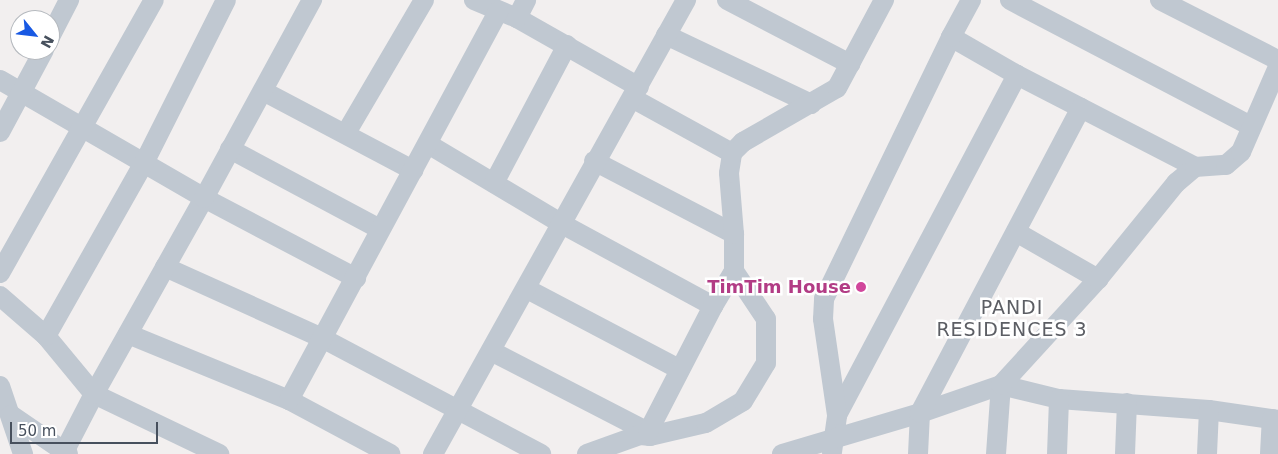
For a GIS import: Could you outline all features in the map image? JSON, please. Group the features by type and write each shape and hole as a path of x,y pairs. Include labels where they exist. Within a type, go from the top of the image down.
{"street":[{"path":"60,18 69,0"},
{"path":"0,273 84,128 154,0"},
{"path":"46,336 144,163 226,0"},
{"path":"11,416 65,453 94,394 312,0"},
{"path":"346,133 424,0"},
{"path":"474,0 567,45 635,93 732,153"},
{"path":"289,400 356,278 380,229 428,144 508,15 526,0"},
{"path":"433,454 527,289 594,161 635,93 686,0"},
{"path":"727,0 850,64"},
{"path":"587,454 644,433 712,306 734,271 734,234 730,173 732,153 743,142 837,88 883,0"},
{"path":"832,447 837,415 823,319 824,299 951,37 971,0"},
{"path":"1010,0 1251,126"},
{"path":"1160,0 1278,60"},
{"path":"666,35 812,104"},
{"path":"951,37 1017,75 1195,167 1226,165 1241,152 1278,66"},
{"path":"494,183 567,45"},
{"path":"0,132 39,60"},
{"path":"837,415 1017,75"},
{"path":"0,80 204,198 356,278"},
{"path":"263,91 346,133 413,170"},
{"path":"918,454 920,414 1081,108"},
{"path":"428,144 562,224 712,306"},
{"path":"230,148 380,229"},
{"path":"594,161 734,234"},
{"path":"782,454 832,447 1001,385 1098,279 1153,209 1195,167"},
{"path":"1016,232 1098,279"},
{"path":"165,267 322,338 541,454"},
{"path":"491,351 650,436 706,424 743,401 766,363 766,319 734,271"},
{"path":"527,289 679,369"},
{"path":"0,298 46,336 94,394 219,454"},
{"path":"128,334 289,400 390,454"},
{"path":"1001,385 1059,399 1208,410 1275,420 1270,454"},
{"path":"996,454 1001,385"},
{"path":"0,386 23,454"},
{"path":"1057,454 1059,399"},
{"path":"1125,454 1126,404"},
{"path":"1207,454 1208,410"}],"place":[{"name":"TimTim House","path":"861,287"}],"district":[{"name":"PANDI RESIDENCES 3","path":"1012,319"}]}
